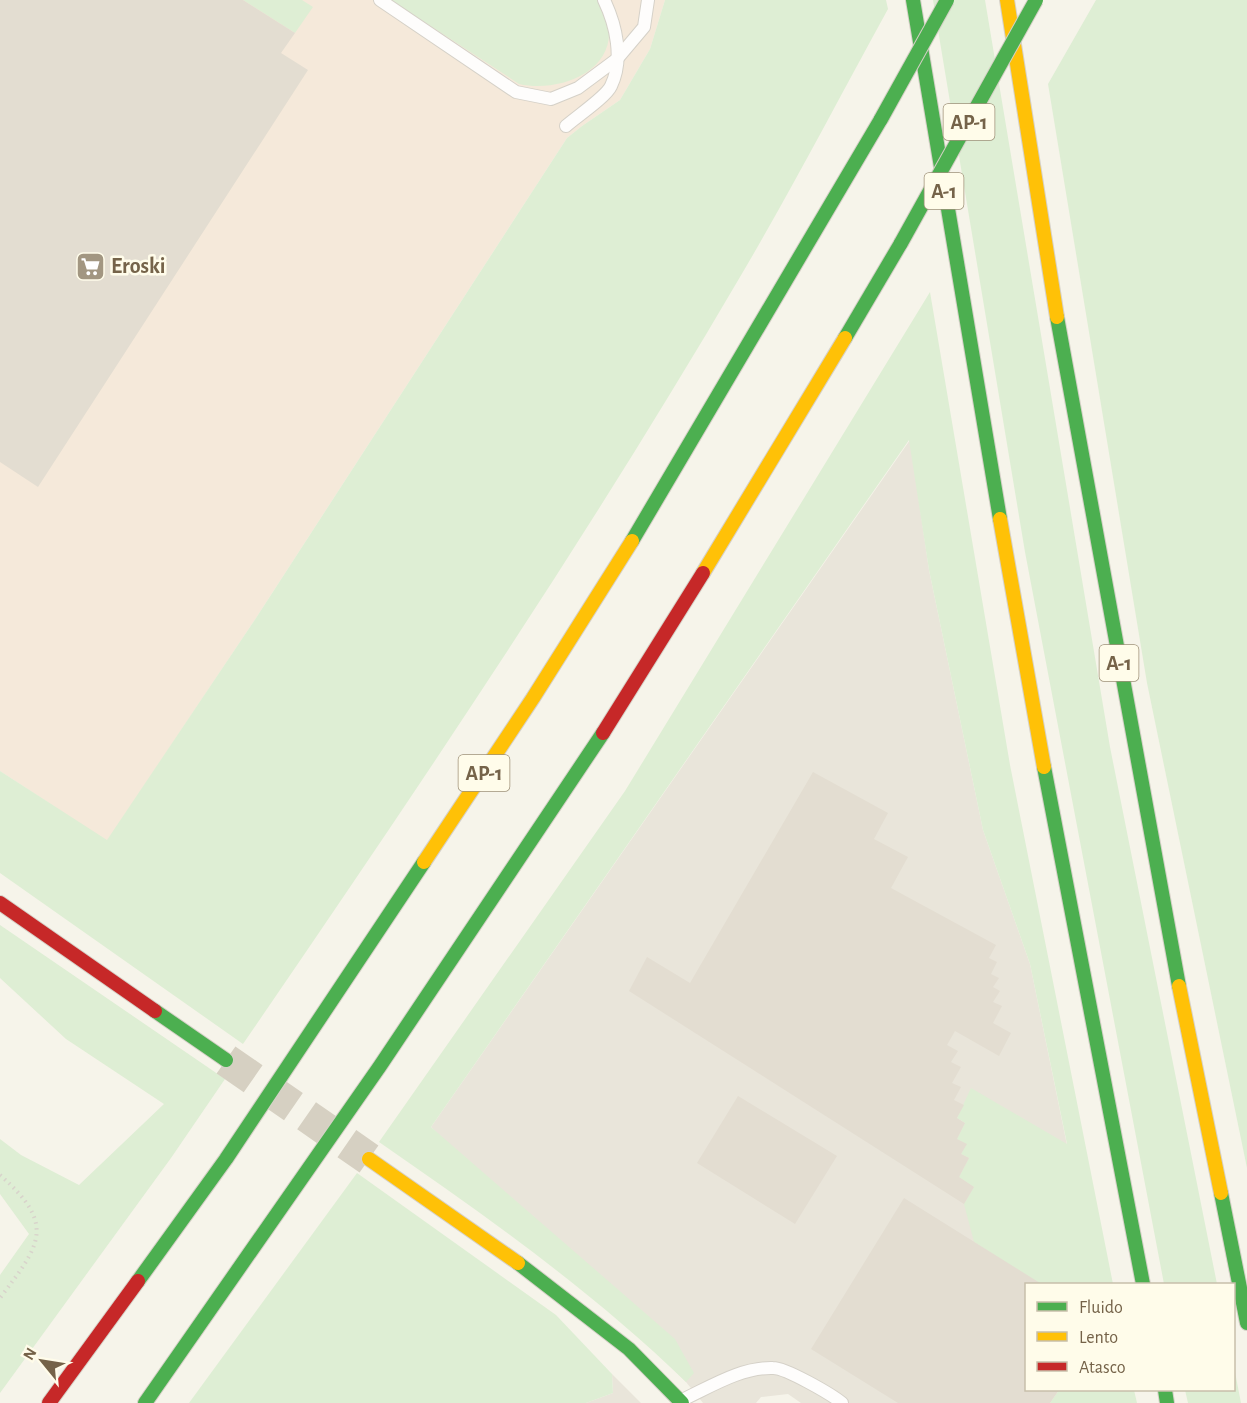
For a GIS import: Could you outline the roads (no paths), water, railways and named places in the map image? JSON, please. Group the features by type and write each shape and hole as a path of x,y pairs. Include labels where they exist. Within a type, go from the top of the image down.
{"main road":[{"name":"A-1","path":"913,0 975,381 1041,749 1143,1283"},
{"name":"AP-1","path":"49,1403 226,1159 533,698 623,556 881,119 947,0"},
{"name":"A-1","path":"1008,0 1070,397 1177,978 1247,1323"},
{"name":"AP-1","path":"145,1403 386,1057 601,737 738,518 901,243 1036,0"},
{"path":"0,903 226,1060"},
{"path":"369,1159 605,1328 679,1402"}],"lane":[{"path":"380,0 516,92 551,99 578,88 617,59 644,27 648,0"},
{"path":"566,126 611,87 617,59 616,24 604,0"},
{"path":"679,1402 740,1373 774,1367 828,1392 842,1403"}],"tunnel":[{"path":"226,1060 369,1159"}],"place":[{"name":"Eroski","path":"90,266"}]}
